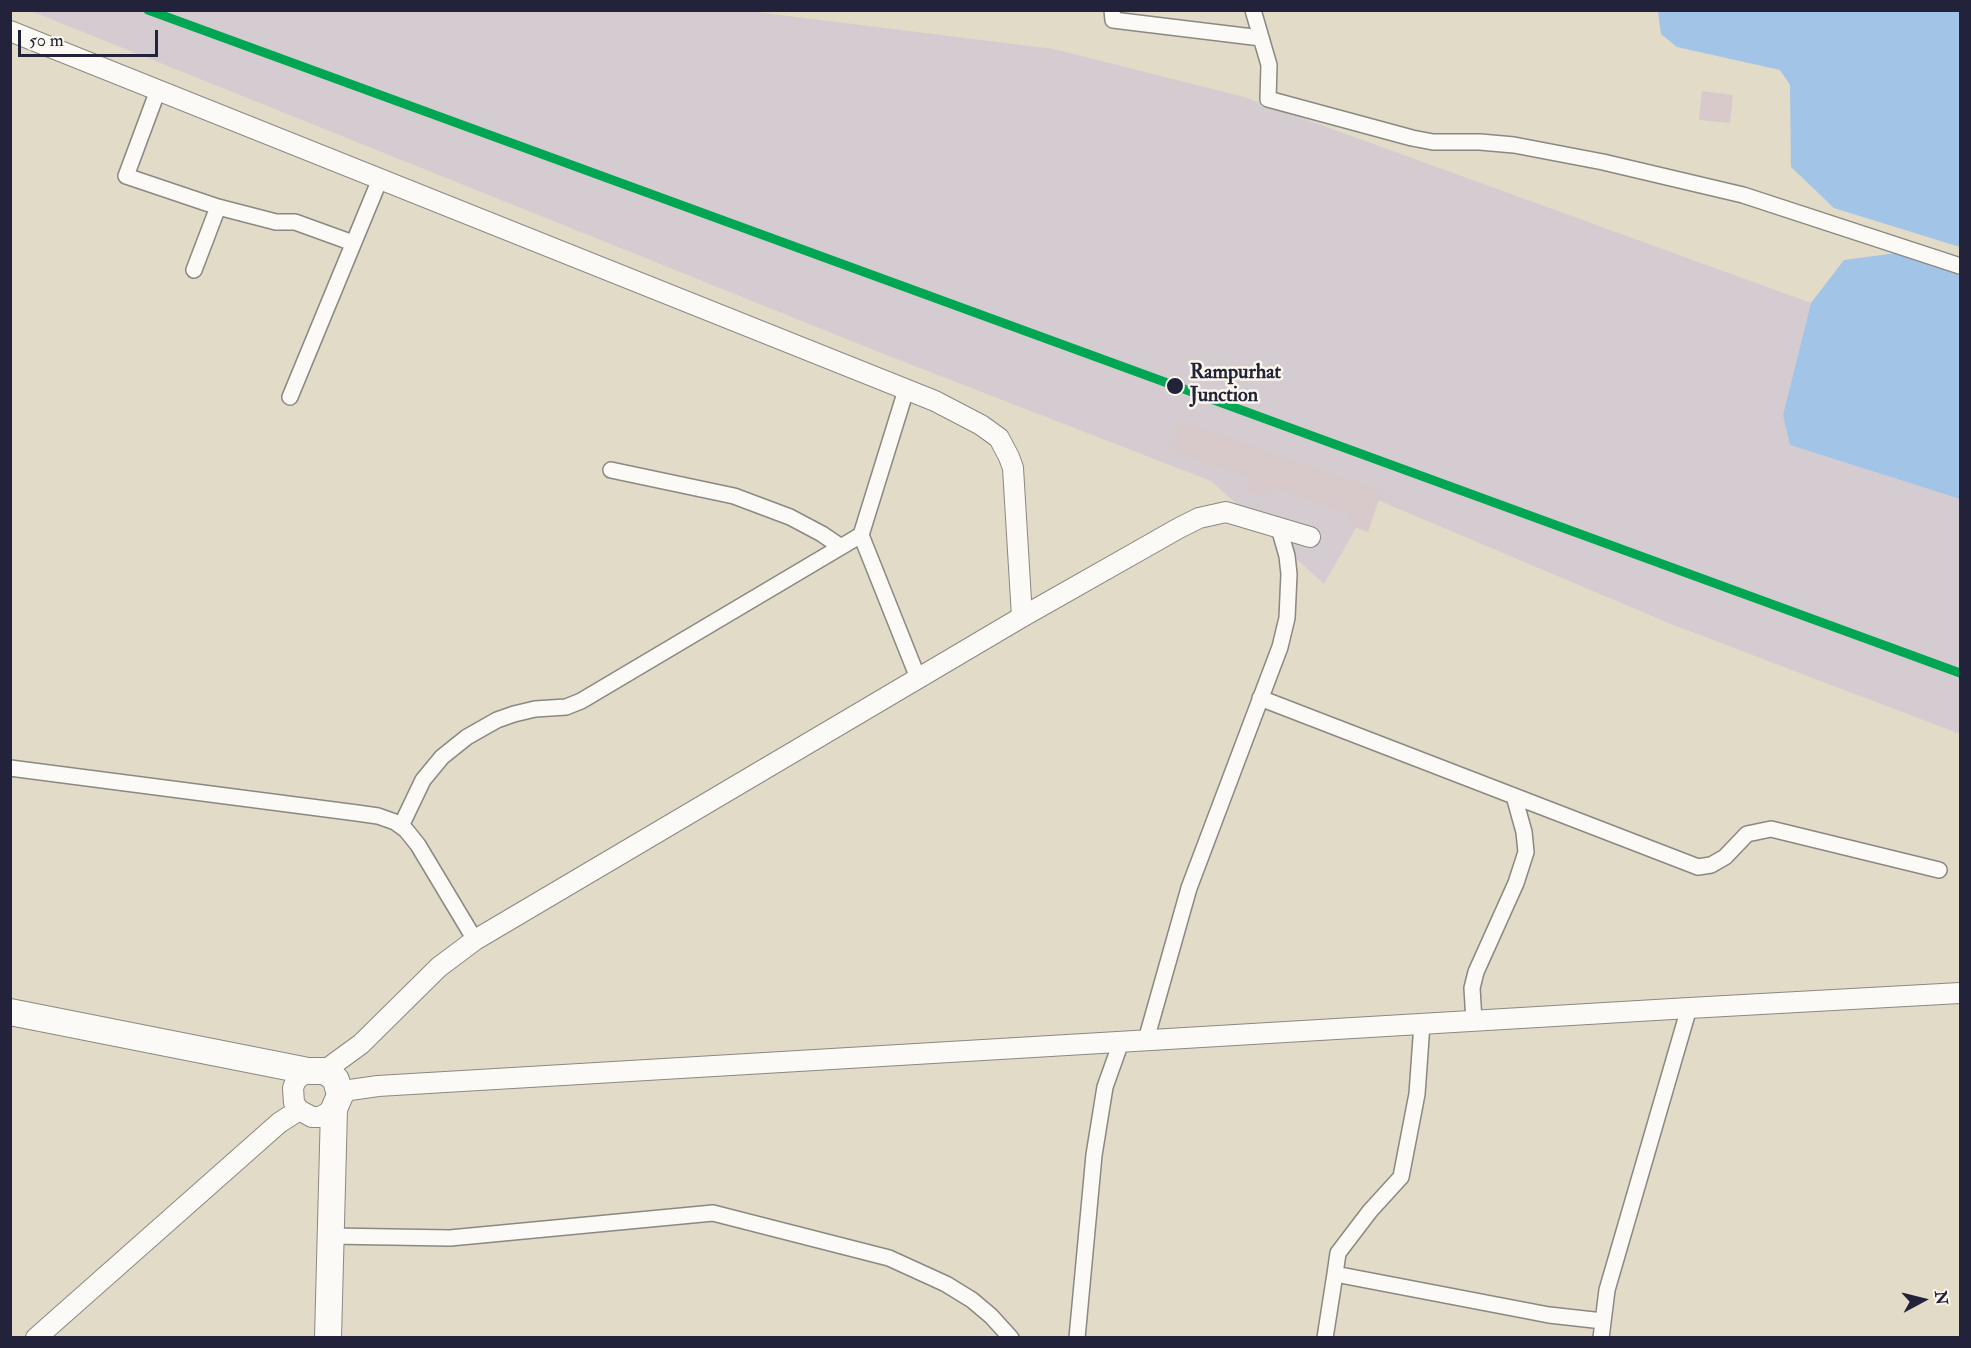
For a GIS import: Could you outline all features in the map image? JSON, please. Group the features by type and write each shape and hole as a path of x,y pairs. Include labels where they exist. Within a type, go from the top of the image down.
{"highway":[{"path":"10,1012 316,1071 336,1080 328,1338"}],"street":[{"path":"1112,10 1113,20 1261,38"},
{"path":"1253,10 1269,65 1268,99 1412,138 1433,142 1514,145 1603,162 1743,195 1960,266"},
{"path":"10,31 934,401 981,425 999,438 1005,447 1015,481 1022,616"},
{"path":"158,90 126,176 218,207 276,222 295,222 353,243"},
{"path":"290,397 380,179"},
{"path":"194,270 218,207"},
{"path":"906,390 861,535 918,678"},
{"path":"611,470 734,496 790,517 841,547"},
{"path":"1310,537 1226,512 1199,518 1022,616 475,940 439,967 361,1044 316,1071 301,1075 293,1088 294,1103 299,1110 312,1117 320,1117 350,1090 378,1086 1960,993"},
{"path":"1146,1040 1189,888 1280,647 1287,618 1289,574 1287,556 1279,528"},
{"path":"401,826 423,780 442,757 467,737 496,720 514,714 535,709 566,707 581,701 861,535"},
{"path":"1260,698 1698,867 1711,865 1725,857 1747,834 1771,829 1939,870"},
{"path":"10,768 367,814 395,822 406,830 418,845 475,940"},
{"path":"1474,1021 1472,988 1476,972 1516,883 1526,852 1524,831 1514,796"},
{"path":"1601,1338 1607,1290 1689,1008"},
{"path":"1325,1338 1338,1253 1370,1211 1401,1177 1417,1094 1422,1024"},
{"path":"1077,1338 1094,1155 1105,1087 1121,1042"},
{"path":"36,1338 279,1123 299,1110"},
{"path":"331,1236 450,1238 713,1213 889,1258 946,1284 972,1300 1011,1338"},
{"path":"1335,1274 1549,1316 1603,1321"}],"shaded area":[{"path":"740,10 1054,49 1244,97 1811,303 1783,415 1790,445 1960,499 1960,734 1671,624 1373,498 1324,584 1211,481 889,356 31,11"}],"water":[{"path":"1658,11 1960,11 1960,247 1834,208 1791,167 1790,85 1780,70 1677,47 1661,34"},
{"path":"1904,252 1936,263 1960,276 1960,499 1790,445 1783,415 1811,303 1844,260"}],"building":[{"path":"1702,91 1733,95 1730,123 1699,120"},
{"path":"1179,420 1382,491 1368,532 1346,524 1349,514 1273,488 1270,499 1245,490 1249,478 1169,450"}],"transit line":[{"path":"148,10 1960,673"}],"place":[{"name":"Rampurhat Junction","path":"1175,386"}]}
